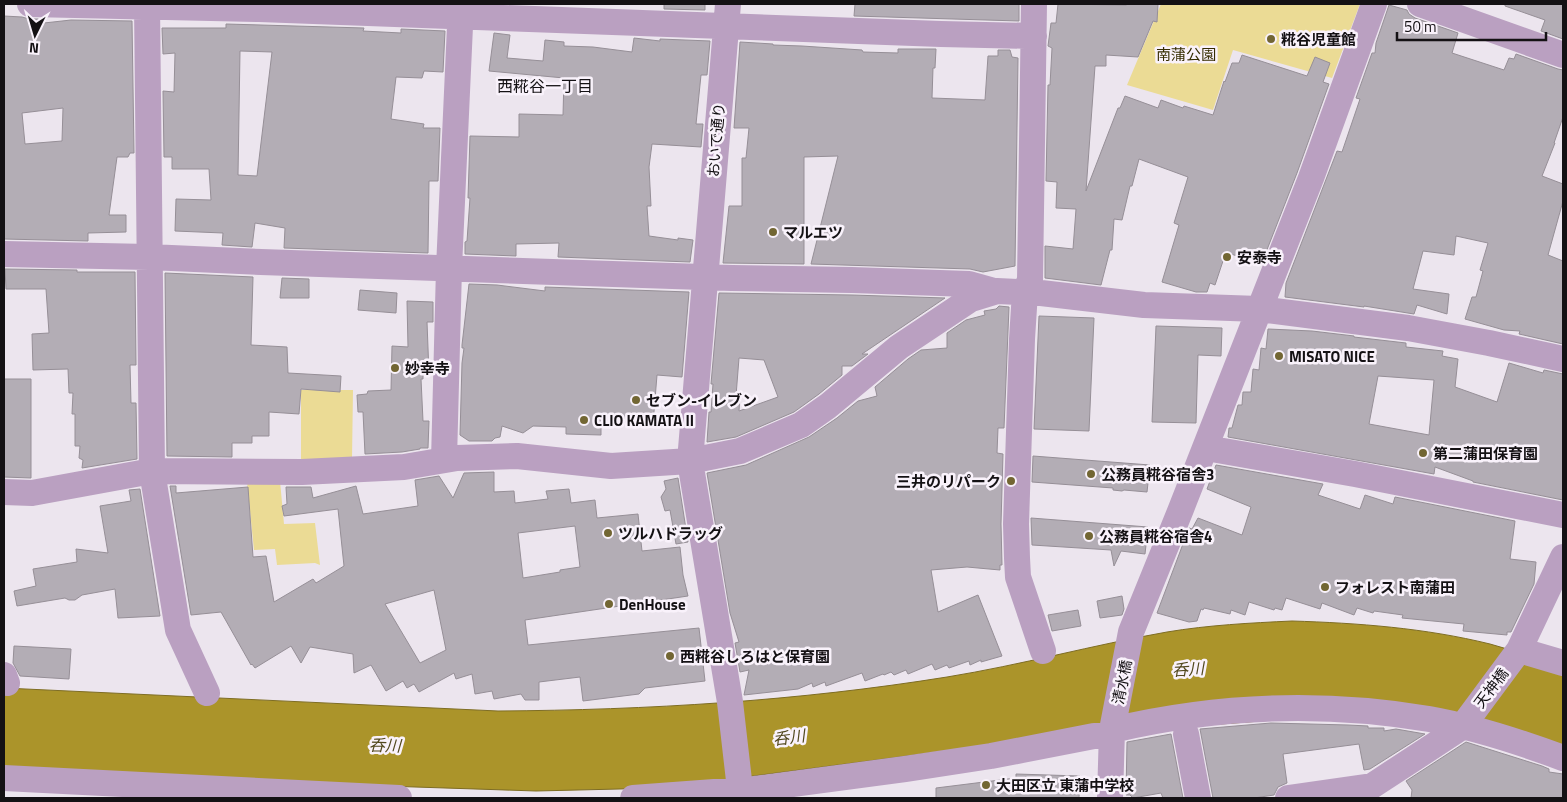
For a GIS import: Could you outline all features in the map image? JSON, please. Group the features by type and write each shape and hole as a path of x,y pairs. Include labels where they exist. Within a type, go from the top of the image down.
{"street":[{"path":"30,4 727,15 1034,36"},
{"path":"1034,4 1030,280 1025,292 1016,524 1018,576 1043,651"},
{"name":"清水橋","path":"1110,798 1112,731 1130,636 1312,178 1374,4"},
{"path":"1420,4 1563,55"},
{"path":"147,5 152,471 178,630 207,693"},
{"path":"444,460 449,268 461,10"},
{"name":"おいで通り","path":"727,15 690,461 744,791"},
{"path":"4,254 149,256 252,262 969,284 997,291 1025,292 1144,306 1259,309 1408,328 1563,359"},
{"path":"4,492 32,493 152,471 302,472 404,467 457,458 517,456 611,466 690,461 740,451 801,425 828,406 899,347 971,299 997,291"},
{"path":"1206,448 1356,474 1563,515"},
{"name":"天神橋","path":"1473,730 1518,651 1563,557"},
{"path":"1518,651 1563,662"},
{"path":"633,798 744,791 905,770 1094,736 1149,722 1205,713 1284,707 1353,710 1430,720 1527,745 1563,758"},
{"path":"1288,798 1371,792 1473,730"},
{"path":"1186,734 1198,798"},
{"path":"9,785 399,798"}],"green space":[{"name":"南蒲公園","path":"1161,4 1360,4 1332,78 1233,50 1213,110 1127,85"},
{"path":"301,390 353,390 352,459 301,460"},
{"path":"280,481 284,524 315,523 320,565 315,563 277,565 275,549 254,550 247,482"}],"water":[{"name":"呑川","path":"1292,621 1367,625 1466,638 1563,667 1563,752 1407,710 1061,736 661,788 536,791 385,786 4,768 4,688 498,711 610,709 723,703 891,685 975,672 1167,632 1214,626"}],"building":[{"path":"664,4 705,4 705,10 664,9"},
{"path":"855,4 1019,4 1019,21 854,16"},
{"path":"1058,4 1158,4 1157,22 1153,21 1138,57 1106,55 1106,66 1095,66 1086,191 1118,108 1120,108 1125,96 1158,108 1161,100 1183,108 1184,106 1213,115 1232,63 1239,63 1242,55 1307,76 1315,57 1330,63 1323,82 1329,84 1261,265 1226,252 1215,285 1210,283 1207,292 1196,292 1162,282 1179,225 1174,223 1188,177 1139,159 1122,220 1114,219 1112,250 1110,250 1101,285 1045,278 1045,246 1073,249 1076,209 1056,208 1057,182 1046,181 1048,85 1050,85 1052,48 1048,46 1051,23 1056,23"},
{"path":"1505,4 1563,4 1563,39 1541,31 1545,20 1505,6"},
{"path":"1389,5 1407,10 1415,18 1458,33 1452,53 1504,70 1509,58 1514,59 1516,54 1563,70 1563,117 1542,176 1563,184 1563,201 1548,255 1563,261 1563,344 1519,334 1520,331 1504,330 1465,319 1472,297 1476,297 1483,271 1480,270 1488,243 1456,236 1454,255 1423,251 1413,289 1449,294 1447,314 1417,305 1414,314 1285,297 1286,283 1337,151 1342,152 1360,99 1356,98 1372,53 1375,53 1376,43"},
{"path":"4,16 38,19 44,23 71,20 132,21 134,153 130,153 128,157 117,157 109,215 126,215 126,232 88,233 88,241 4,239","holes":["63,108 62,141 25,144 22,113"]},
{"path":"226,24 364,28 363,31 401,33 401,29 445,31 443,72 424,71 422,78 396,77 391,119 424,124 423,128 440,128 438,181 429,181 428,253 284,248 285,228 255,223 252,247 222,245 223,233 175,231 176,199 211,200 209,169 172,169 172,157 164,157 163,91 174,92 175,53 163,54 162,28 226,28","holes":["240,51 272,52 257,176 238,175"]},
{"path":"494,33 510,35 507,58 543,61 545,40 564,42 564,46 593,47 632,52 634,38 660,41 660,39 710,41 707,75 701,75 696,124 703,124 701,147 652,144 649,167 651,206 647,206 649,236 693,240 690,262 558,257 559,243 516,244 516,256 465,254 470,198 468,198 470,136 519,137 519,114 563,115 564,78 489,71"},
{"path":"740,42 862,50 863,52 898,53 898,49 936,49 932,98 985,100 988,56 998,56 998,50 1010,50 1012,57 1018,58 1015,266 983,272 970,269 811,264 838,156 804,157 804,264 723,263 729,206 742,206 742,158 746,158 749,128 734,128"},
{"path":"5,269 135,272 136,365 130,365 131,403 136,403 137,459 82,468 83,460 79,458 80,446 75,446 75,414 72,414 73,393 69,393 68,369 33,370 32,334 49,333 46,289 6,289"},
{"path":"165,273 253,277 251,345 287,347 288,373 341,376 340,392 301,389 299,414 269,412 269,436 252,436 252,443 232,443 232,457 167,456"},
{"path":"282,278 309,279 309,298 280,298"},
{"path":"469,284 497,285 545,291 545,287 689,292 682,377 657,375 653,424 601,420 601,435 566,434 566,427 533,426 523,433 502,426 500,437 492,441 469,441 460,435 464,348 462,348 462,345"},
{"path":"360,290 397,293 396,313 358,310"},
{"path":"719,293 945,298 862,354 868,354 852,366 842,366 842,375 794,412 736,437 707,442 713,384 711,384","holes":["739,358 764,360 778,397 739,411 740,396 736,396"]},
{"path":"407,301 433,302 433,322 427,322 429,374 423,374 423,379 421,379 423,421 429,421 428,448 402,452 365,454 363,412 358,412 357,395 367,394 368,391 391,390 392,346 408,347"},
{"path":"999,306 1009,307 1004,428 998,428 997,453 1003,454 1002,565 1000,565 1000,570 967,567 931,570 938,612 978,595 1002,656 981,662 981,660 970,665 969,661 949,668 947,665 935,670 932,664 908,674 906,670 894,675 891,672 865,681 862,673 826,686 825,682 813,687 812,683 798,689 744,695 749,670 740,672 735,643 739,642 730,613 707,473 746,465 809,437 858,401 877,396 875,387 921,350 947,348 947,333 966,320 985,315 984,311 996,309"},
{"path":"1039,316 1094,318 1089,431 1034,429"},
{"path":"1156,326 1222,328 1221,356 1198,355 1196,423 1152,422"},
{"path":"1268,329 1312,331 1354,336 1406,343 1406,347 1443,351 1442,356 1458,359 1455,387 1497,402 1509,363 1543,373 1544,370 1563,374 1563,500 1473,482 1435,467 1434,474 1228,437 1229,428 1232,428 1238,405 1242,405 1243,392 1251,392 1253,369 1259,370 1261,348 1266,349","holes":["1378,376 1434,380 1429,435 1369,424"]},
{"path":"4,379 31,379 31,478 4,477"},
{"name":"公務員糀谷宿舎3","path":"1033,456 1150,465 1147,492 1032,482"},
{"path":"1216,465 1323,484 1318,495 1360,509 1365,495 1393,504 1395,497 1515,521 1510,559 1536,562 1534,584 1511,632 1507,632 1507,635 1463,631 1464,624 1402,618 1403,615 1374,611 1373,613 1357,608 1354,615 1322,603 1320,609 1286,598 1282,610 1275,608 1274,610 1249,602 1245,615 1231,610 1230,614 1204,608 1203,610 1201,609 1197,621 1189,622 1157,613 1189,528 1192,529 1198,518 1242,535 1251,507 1207,489"},
{"path":"494,472 494,492 514,491 515,503 548,499 546,491 569,489 571,503 595,500 597,518 638,514 642,551 680,547 683,575 688,596 525,620 528,645 699,628 705,681 645,688 639,694 583,701 580,677 539,682 539,700 525,700 521,694 494,699 492,691 475,694 472,674 456,679 454,673 419,692 414,684 407,688 403,681 386,691 371,665 354,673 353,654 310,647 301,663 291,646 255,668 251,665 221,612 191,615 170,486 176,486 176,493 248,487 253,557 266,556 274,602 313,579 316,583 344,566 338,509 284,516 282,506 287,504 286,487 311,487 313,498 356,486 363,514 418,506 415,480 439,476 453,498 464,473","holes":["575,526 580,567 523,578 518,533","434,590 446,650 420,663 385,604"]},
{"path":"678,478 688,542 676,544 670,510 665,511 661,497 666,489 664,481"},
{"path":"140,489 160,616 118,618 115,589 82,595 75,600 65,598 17,606 14,591 36,586 33,569 77,562 76,549 108,553 100,506 131,501 129,490"},
{"name":"公務員糀谷宿舎4","path":"1031,518 1148,527 1145,554 1121,551 1114,566 1111,550 1032,545"},
{"path":"1122,596 1124,609 1122,615 1100,618 1097,601"},
{"path":"1078,610 1081,626 1052,631 1048,615"},
{"path":"14,646 71,649 69,679 20,676 13,663"},
{"path":"1271,723 1368,726 1368,728 1384,728 1384,731 1396,729 1425,734 1370,769 1364,770 1359,744 1283,754 1287,783 1278,787 1274,795 1254,798 1213,798 1200,729"},
{"path":"1171,734 1183,798 1163,798 1161,793 1133,798 1130,795 1126,795 1127,742"},
{"path":"1466,742 1542,766 1549,769 1549,772 1563,774 1563,798 1411,798 1412,790 1406,781"},
{"path":"1016,774 1080,776 1079,798 936,798 936,788 1016,778"}],"place":[{"name":"糀谷児童館","path":"1271,39"},
{"name":"マルエツ","path":"773,232"},
{"name":"安泰寺","path":"1227,257"},
{"name":"MISATO NICE","path":"1279,356"},
{"name":"妙幸寺","path":"395,368"},
{"name":"セブン-イレブン","path":"636,400"},
{"name":"CLIO KAMATA II","path":"584,420"},
{"name":"第二蒲田保育園","path":"1423,453"},
{"name":"公務員糀谷宿舎3","path":"1091,474"},
{"name":"三井のリパーク","path":"1011,481"},
{"name":"ツルハドラッグ","path":"608,533"},
{"name":"公務員糀谷宿舎4","path":"1089,536"},
{"name":"フォレスト南蒲田","path":"1325,587"},
{"name":"DenHouse","path":"609,604"},
{"name":"西糀谷しろはと保育園","path":"670,656"},
{"name":"大田区立 東蒲中学校","path":"986,785"}],"district":[{"name":"西糀谷一丁目","path":"545,86"}]}
